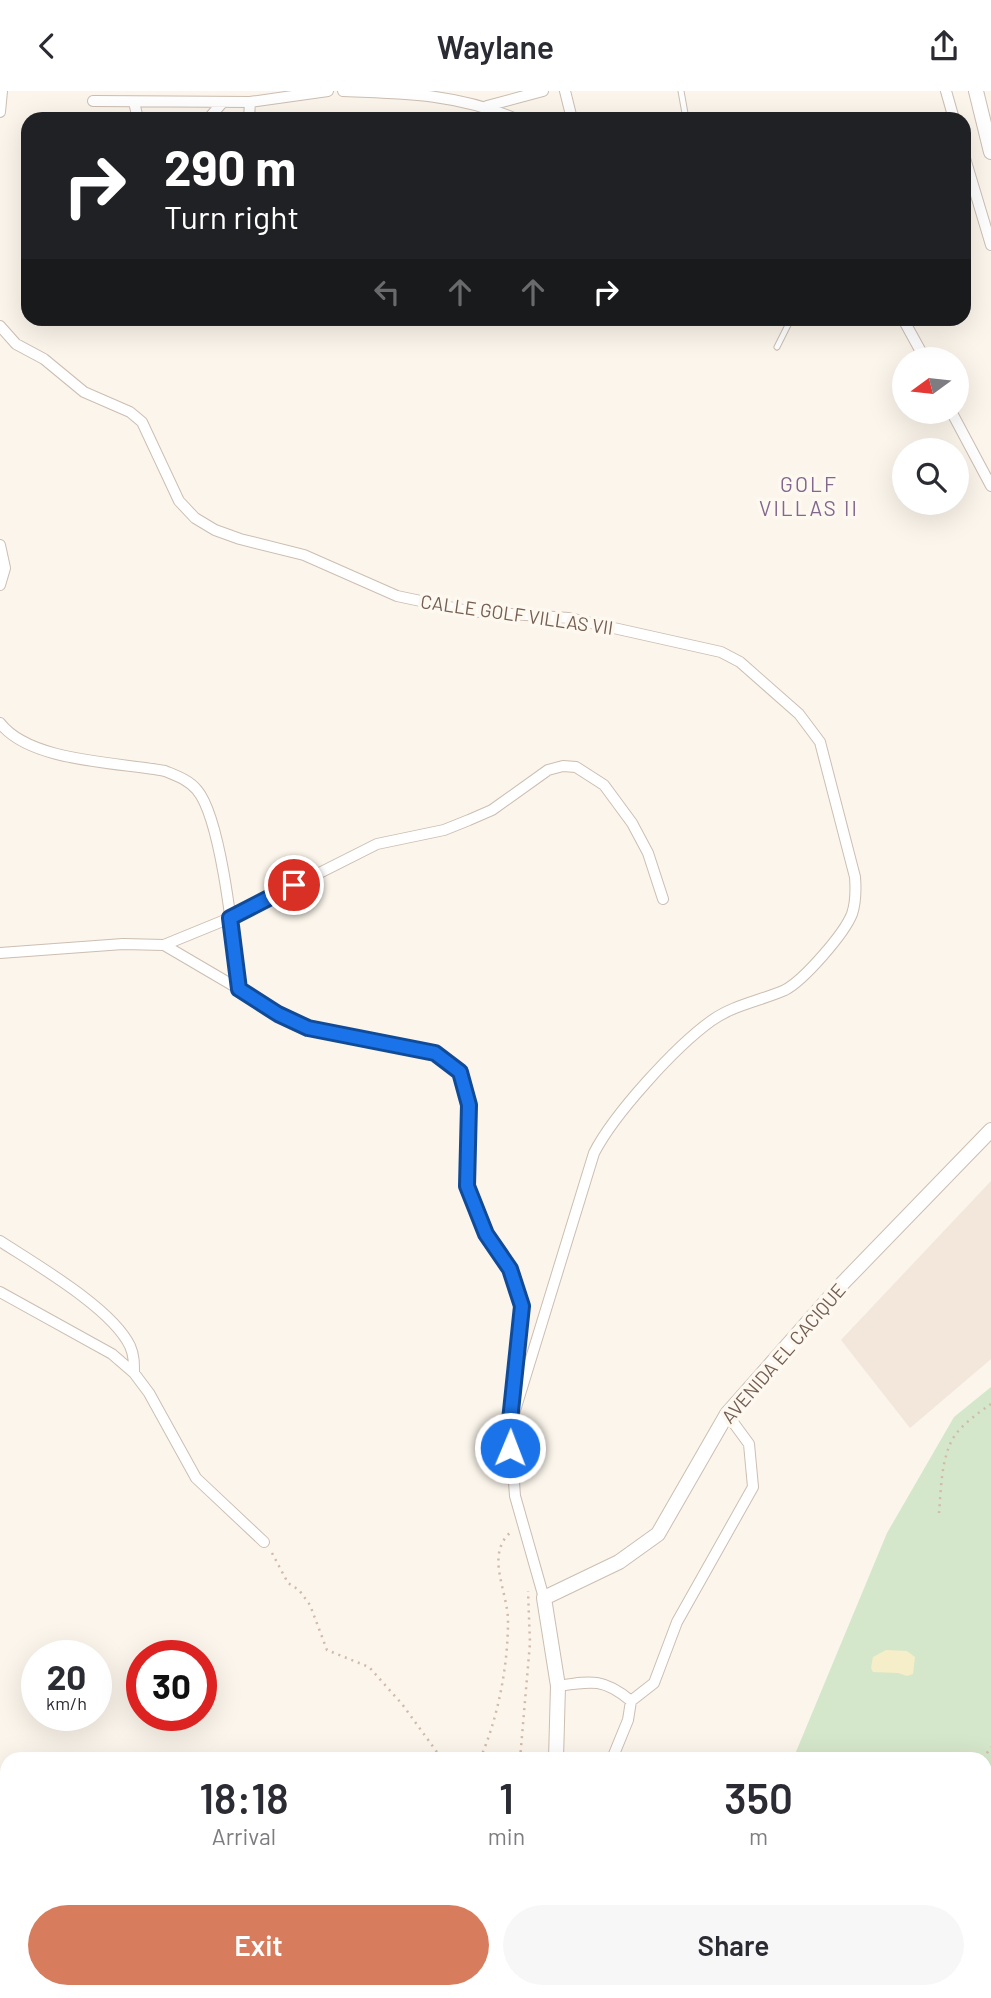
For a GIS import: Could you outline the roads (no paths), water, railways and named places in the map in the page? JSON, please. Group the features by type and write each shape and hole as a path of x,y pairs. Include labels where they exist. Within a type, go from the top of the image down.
{"street":[{"path":"0,112 2,91"},
{"path":"93,101 250,102 328,91"},
{"path":"343,91 427,94 487,106 500,112"},
{"path":"487,106 544,91"},
{"path":"565,91 570,112"},
{"path":"946,91 952,112"},
{"path":"976,91 991,152"},
{"path":"134,102 136,112"},
{"path":"214,112 223,102"},
{"path":"249,112 250,102"},
{"path":"971,178 991,245"},
{"name":"CALLE GOLF VILLAS VII","path":"0,326 16,344 44,359 84,392 130,412 142,422 179,501 195,518 215,530 304,555 397,596 468,611 569,618 721,652 740,662 799,714 820,742 855,877 856,897 847,926 789,988 730,1010 693,1034 610,1125 594,1153 509,1430"},
{"path":"907,326 918,347"},
{"path":"958,424 991,486"},
{"path":"0,545 5,568 0,585"},
{"path":"0,723 22,743 43,752 165,771 183,778 196,788 206,802 212,823 230,918 239,989"},
{"path":"0,953 123,944 164,945 230,918 377,844 444,830 470,820 492,810 548,770 563,766 576,768 604,785 643,843 663,899"},
{"path":"164,945 278,1014 308,1028 435,1053 460,1072 469,1105 467,1186 486,1234 510,1269 522,1306 509,1430 515,1496 544,1598 558,1686 556,1752"},
{"name":"AVENIDA EL CACIQUE","path":"544,1598 619,1562 658,1534 727,1414 838,1288 991,1130"},
{"path":"0,1241 69,1285 118,1329 134,1355 134,1373"},
{"path":"0,1292 112,1354 134,1373 149,1393 196,1478 264,1542"},
{"path":"615,1752 628,1720 631,1701 653,1683 677,1622 752,1487 749,1444 727,1414"},
{"path":"558,1686 586,1682 613,1686 631,1701"}],"lane":[{"path":"681,91 686,112"},
{"path":"777,347 788,326"}],"district":[{"name":"GOLF VILLAS II","path":"809,495"}]}
